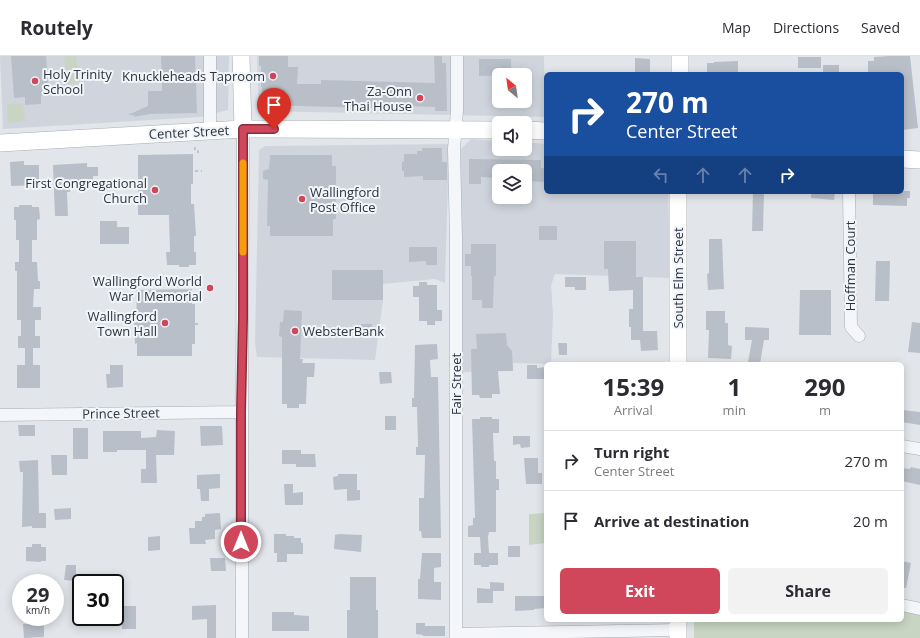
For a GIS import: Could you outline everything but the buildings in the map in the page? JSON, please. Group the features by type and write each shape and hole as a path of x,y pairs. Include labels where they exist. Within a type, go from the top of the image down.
{"main road":[{"path":"241,56 243,129"},
{"path":"680,56 680,72"},
{"name":"Center Street","path":"0,143 243,129 492,130"},
{"path":"532,130 544,131"},
{"path":"904,159 920,160"},
{"name":"South Elm Street","path":"678,194 678,362"}],"street":[{"path":"210,56 210,130"},
{"name":"Fair Street","path":"456,636 456,239 454,150 457,56"},
{"path":"242,638 241,412 243,318 243,129"},
{"name":"Hoffman Court","path":"850,194 851,327 859,336"},
{"name":"Prince Street","path":"0,415 241,412"},
{"path":"904,446 920,449"},
{"path":"904,605 920,609"},
{"path":"456,636 580,635 678,629"}],"path":[{"path":"195,147 195,151 198,151 198,154"},
{"path":"195,171 202,171"},
{"path":"195,324 200,324"}],"shaded area":[{"path":"0,56 229,56 228,110 200,117 3,129"},
{"path":"257,56 544,56 544,117 259,111"},
{"path":"471,139 492,140 492,156 532,156 532,143 544,144 544,194 668,194 671,278 555,274 551,285 553,314 551,362 544,362 544,364 513,363 513,371 462,372 461,149"},
{"path":"449,144 445,283 435,279 383,284 383,300 375,360 257,357 255,343 259,150 265,146"}],"green space":[{"path":"64,56 76,56 80,82 67,84"},
{"path":"23,103 25,121 8,123 7,104"},
{"path":"544,513 544,543 529,545 529,514"},
{"path":"904,611 920,615 920,638 694,638 694,622 904,622"}],"slow traffic":[{"path":"243,163 243,252"}],"place":[{"name":"Knuckleheads Taproom","path":"273,76"},
{"name":"Holy Trinity School","path":"35,81"},
{"name":"Za-Onn Thai House","path":"420,98"},
{"name":"First Congregational Church","path":"155,190"},
{"name":"Wallingford Post Office","path":"302,199"},
{"name":"Wallingford World War I Memorial","path":"210,288"},
{"name":"Wallingford Town Hall","path":"165,323"},
{"name":"WebsterBank","path":"295,331"}],"route":[{"path":"241,542 243,129 274,129"}]}
